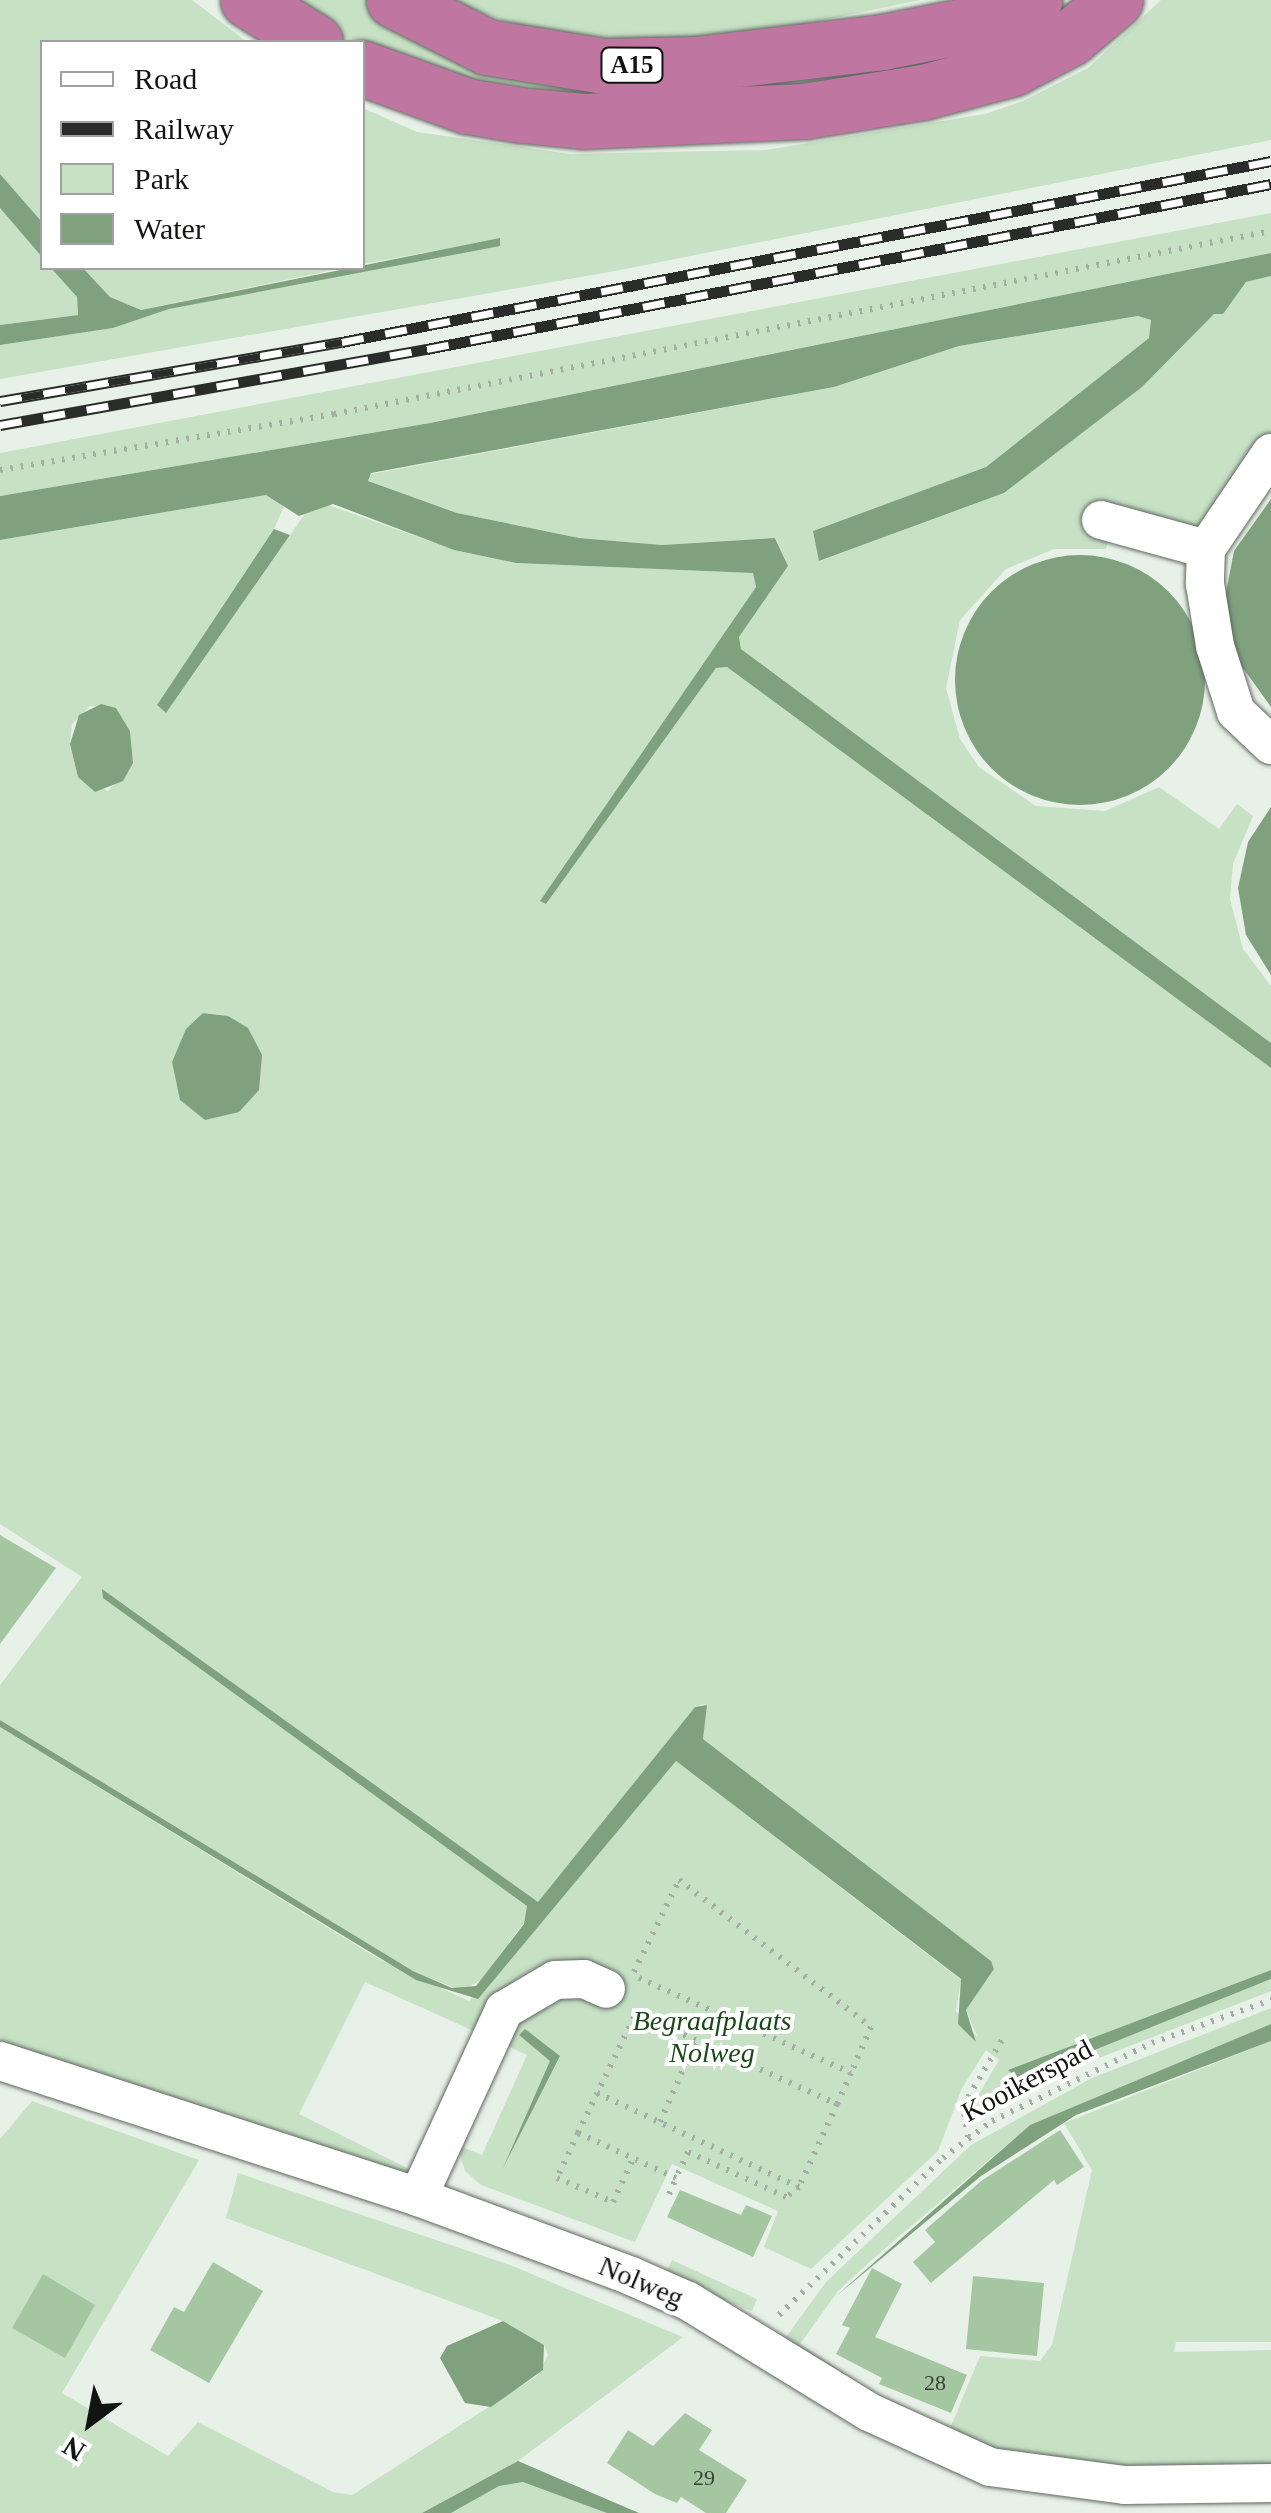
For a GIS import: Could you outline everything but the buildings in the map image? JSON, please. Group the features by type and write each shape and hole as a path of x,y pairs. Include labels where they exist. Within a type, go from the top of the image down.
{"highway":[{"path":"248,0 312,40"},
{"name":"A15","path":"394,0 487,47 604,66 714,63 882,42 989,21 1034,0"},
{"name":"A15","path":"882,42 967,0"},
{"name":"A15","path":"365,69 468,106 521,115 583,121 766,114 924,92 1013,68 1070,38 1115,0"}],"street":[{"path":"1271,453 1206,549 1207,607 1226,687 1245,724 1271,745"},
{"path":"1101,520 1206,549"},
{"path":"418,2197 504,2010 555,1980 620,1982"},
{"name":"Nolweg","path":"0,2061 418,2197 632,2276 753,2339 869,2412 990,2467 1126,2485 1271,2484"}],"path":[{"path":"0,470 334,414 1271,230"},
{"path":"669,2194 688,2152 786,2197 800,2187 871,2027 679,1880 620,1982 850,2074"},
{"name":"Kooikerspad","path":"753,2339 968,2137 1089,2071 1271,2000"},
{"path":"634,2158 613,2202 557,2178 636,2013 837,2104"},
{"path":"660,2122 696,2040"},
{"path":"968,2137 962,2106 1002,2040"},
{"path":"597,2093 800,2187"},
{"path":"578,2132 676,2178"}],"green space":[{"path":"0,0 192,0 244,40 40,40 40,220 0,174"},
{"path":"273,0 366,0 492,63 1095,0 924,81 532,104 365,40 341,40"},
{"path":"451,0 920,0 743,37 610,39 511,24"},
{"path":"1161,0 1271,0 1271,140 615,271 0,379 0,345 113,328 169,309 500,239 365,264 365,109 417,132 570,154 766,150 985,114 1023,101 1088,68"},
{"path":"0,208 40,255 40,270 53,270 77,297 78,315 0,325"},
{"path":"1271,213 1271,253 430,423 0,496 0,453"},
{"path":"85,270 333,270 141,310 110,297"},
{"path":"1271,276 1271,434 1206,525 1109,534 1106,549 1054,549 1006,569 960,620 946,688 960,739 979,767 1036,806 1105,811 1159,787 1219,829 1237,804 1253,816 1233,864 1230,899 1243,949 1271,986 1271,1043 741,649 739,637 788,566 776,538 662,545 579,538 457,513 368,481 371,474 834,387 959,346 1139,316 1151,320 1149,338 986,467 813,531 820,561 1004,493 1142,387 1214,314 1223,313 1246,282"},
{"name":"Begraafplaats Nolweg","path":"266,495 286,502 274,529 157,705 166,713 309,508 323,503 454,550 516,563 753,573 756,587 541,901 546,904 716,668 727,667 1271,1068 1271,1970 1019,2069 1020,2080 1271,1979 1271,1991 1086,2063 980,2118 973,2104 999,2060 986,2050 962,2088 938,2151 811,2269 764,2247 778,2211 672,2164 635,2242 481,2185 465,2171 457,2145 482,2155 527,2055 365,1982 299,2114 411,2170 408,2179 0,2045 0,1727 379,1959 469,2001 676,1761 961,1980 956,2011 978,2038 966,2010 994,1969 991,1961 703,1739 705,1704 695,1707 538,1902 102,1589 527,1906 528,1917 481,1980 462,1991 413,1971 0,1720 0,1685 82,1577 0,1524 0,540","holes":["90,706 116,708 130,731 133,763 108,791 78,776 70,744 72,724","204,1013 228,1016 181,1100 172,1062"]},
{"path":"1271,2008 1271,2024 1030,2125 875,2257 838,2291 800,2344 852,2378 784,2340 826,2282 971,2145 1092,2078"},
{"path":"1271,2041 1271,2342 1176,2342 1174,2352 1271,2350 1271,2472 1154,2474 1008,2456 946,2438 980,2356 1040,2361 1052,2345 1092,2170 1064,2123"},
{"path":"32,2101 199,2160 62,2393 168,2456 198,2422 333,2492 352,2495 537,2376 548,2355 544,2345 503,2321 226,2218 238,2173 510,2265 683,2337 518,2461 422,2513 0,2513 0,2139"},
{"path":"672,2260 757,2299 752,2311 664,2276"},
{"path":"523,2482 607,2513 451,2513 499,2486"}],"water":[{"path":"0,174 40,220 40,255 0,208"},
{"path":"500,238 500,246 169,309 113,328 0,345 0,325 78,315 77,297 53,270 85,270 110,297 141,310 340,270 365,270 365,265"},
{"path":"1271,253 1271,276 1246,282 1223,314 1214,314 1142,387 1004,493 819,561 813,531 986,467 1149,338 1151,320 1138,316 959,346 834,387 371,473 368,481 457,513 579,538 662,545 775,538 788,566 739,637 741,649 1271,1043 1271,1068 727,667 716,668 546,904 540,901 756,587 753,573 516,563 454,550 333,504 299,516 266,495 0,540 0,496 430,423"},
{"path":"1271,499 1271,707 1233,654 1224,603 1234,551"},
{"path":"274,529 290,535 166,713 157,705"},
{"path":"1080,555 1128,565 1168,592 1195,632 1205,680 1195,728 1168,768 1128,795 1080,805 1032,795 992,768 965,728 955,680 965,632 992,592 1032,565"},
{"path":"101,704 116,708 130,731 133,763 123,781 95,792 78,777 70,744 79,715"},
{"path":"1271,807 1271,975 1246,935 1238,888 1248,842"},
{"path":"203,1013 228,1016 248,1028 262,1055 259,1090 239,1112 205,1120 180,1100 172,1062 186,1029"},
{"path":"102,1589 538,1902 695,1707 707,1705 703,1739 991,1961 994,1969 966,2010 976,2042 958,2024 961,1979 676,1761 478,1999 416,1980 0,1727 0,1720 413,1971 452,1988 476,1986 524,1924 527,1906 103,1598"},
{"path":"1271,1970 1271,1979 1020,2080 1008,2070"},
{"path":"1271,2024 1271,2041 1076,2115 981,2176 835,2297 1030,2125"},
{"path":"525,2029 560,2056 503,2168 550,2061 519,2035"},
{"path":"503,2321 544,2345 543,2370 491,2407 465,2403 440,2358 447,2346"},
{"path":"518,2461 639,2513 607,2513 523,2482 499,2486 451,2513 422,2513"}],"railway":[{"path":"0,401 342,342 1271,161"},
{"path":"0,425 427,349 1271,184"}]}
